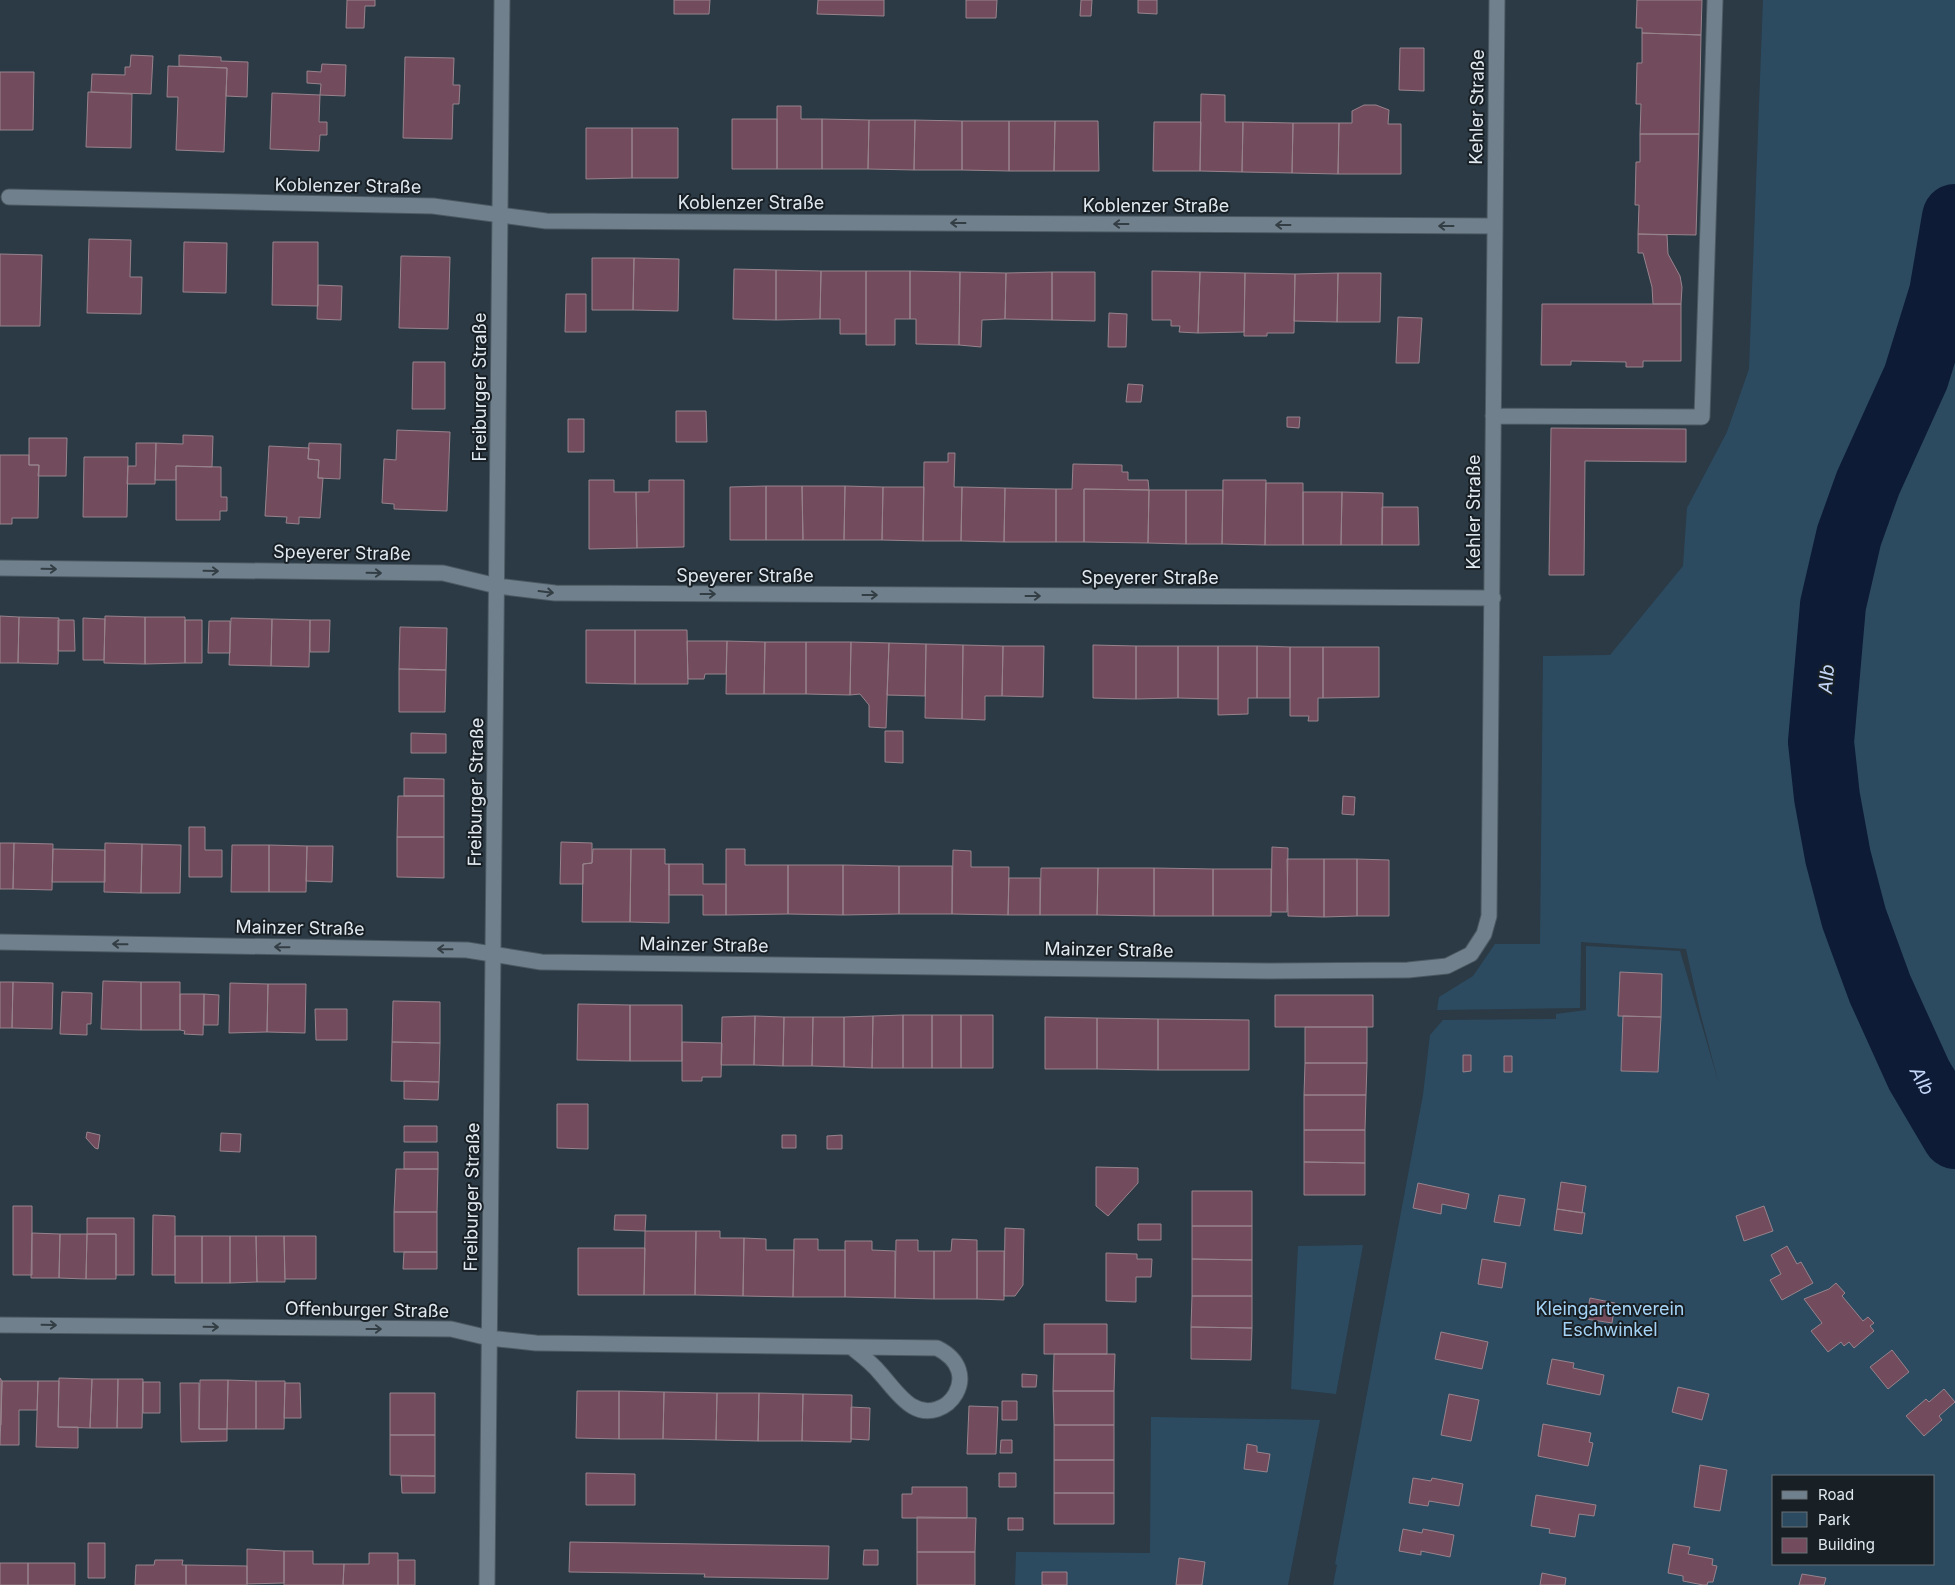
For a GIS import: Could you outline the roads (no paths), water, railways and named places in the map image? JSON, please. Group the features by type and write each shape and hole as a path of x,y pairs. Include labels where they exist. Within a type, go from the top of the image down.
{"street":[{"name":"Freiburger Straße","path":"487,1585 502,0"},
{"name":"Kehler Straße","path":"1408,970 1447,966 1471,954 1484,934 1489,916 1497,0"},
{"path":"1493,416 1702,417 1715,0"},
{"name":"Koblenzer Straße","path":"9,197 433,206 556,221 1495,226"},
{"name":"Speyerer Straße","path":"0,568 443,573 497,586 555,594 1493,598"},
{"name":"Mainzer Straße","path":"0,942 467,950 541,962 1268,971 1408,970"},
{"name":"Offenburger Straße","path":"0,1325 451,1329 489,1338 536,1343 937,1348 949,1354 960,1371 958,1391 948,1404 932,1411 920,1410 907,1402 878,1370 851,1347"}],"waterway":[{"name":"Alb","path":"1955,217 1942,293 1916,377 1868,483 1849,536 1833,605 1821,742 1827,797 1838,857 1854,918 1880,989 1919,1075 1955,1136"}],"park label":[{"name":"Kleingartenverein Eschwinkel","path":"1610,1319"}]}
